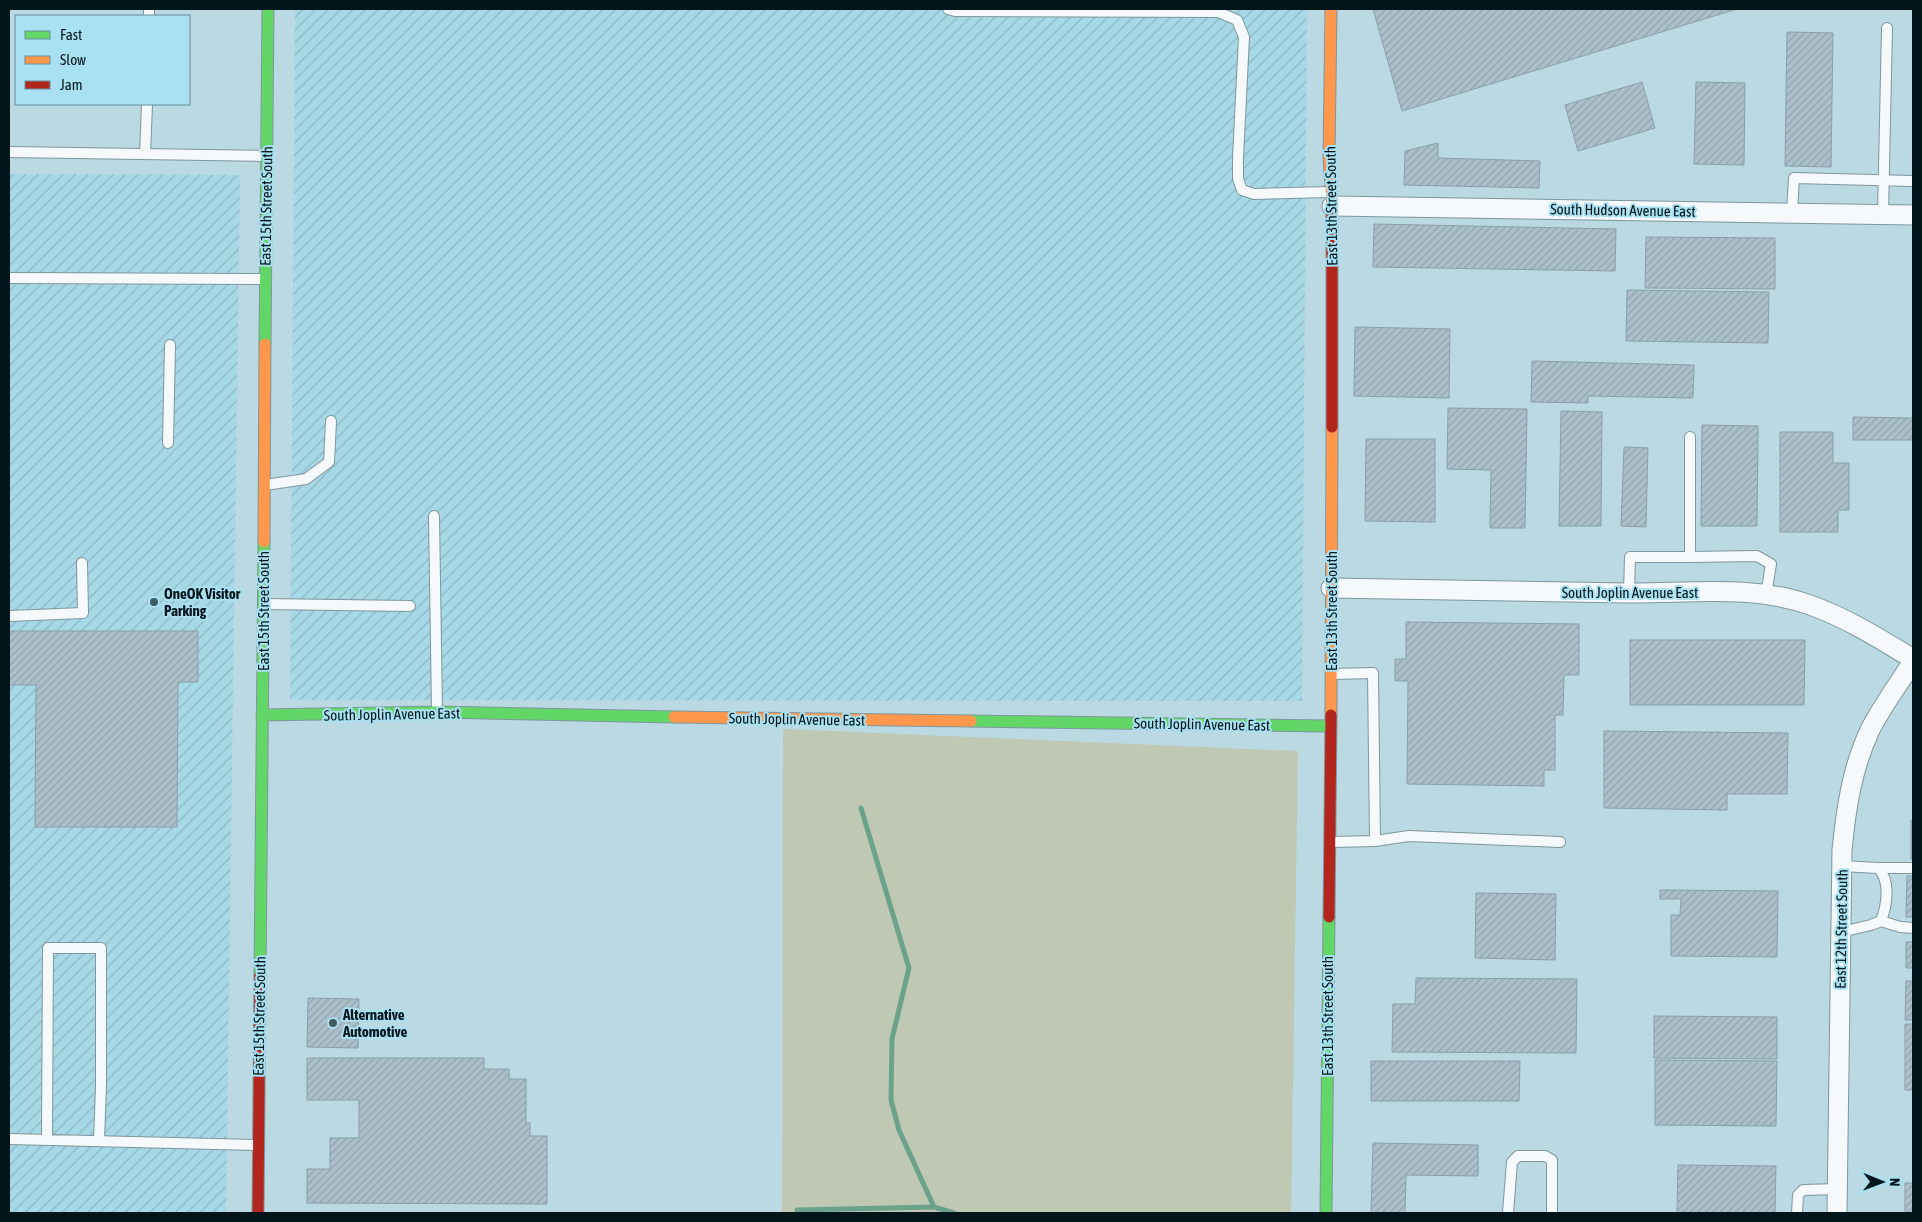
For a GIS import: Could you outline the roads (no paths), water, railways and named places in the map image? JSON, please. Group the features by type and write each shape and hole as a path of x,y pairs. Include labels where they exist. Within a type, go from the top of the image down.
{"street":[{"name":"East 15th Street South","path":"258,1213 268,9"},
{"name":"East 13th Street South","path":"1326,1213 1331,726 1332,199 1329,158 1331,9"},
{"name":"South Hudson Avenue East","path":"1332,199 1913,215"},
{"name":"South Joplin Avenue East","path":"1331,588 1629,593 1731,592 1766,595 1809,604 1863,628 1913,660"},
{"name":"East 12th Street South","path":"1837,1213 1842,866 1846,813 1855,769 1870,730 1913,660"},
{"name":"South Joplin Avenue East","path":"262,715 437,712 771,719 1331,726"}],"lane":[{"path":"948,9 954,11 1218,12 1237,20 1244,37 1238,158 1238,179 1242,190 1254,194 1332,199"},
{"path":"1884,214 1887,28"},
{"path":"146,154 147,105"},
{"path":"9,152 267,156"},
{"path":"1792,212 1794,178 1913,181"},
{"path":"9,278 266,279"},
{"path":"168,444 170,346"},
{"path":"264,485 306,479 329,462 331,421"},
{"path":"1690,437 1690,557"},
{"path":"434,516 437,712"},
{"path":"1629,593 1630,557 1757,556 1770,564 1766,595"},
{"path":"9,616 83,613 82,563"},
{"path":"263,604 410,606"},
{"path":"1331,674 1373,673 1376,841"},
{"path":"1329,842 1376,841 1409,836 1560,842"},
{"path":"1842,866 1913,868"},
{"path":"1841,932 1871,925 1881,920 1885,912 1886,880 1878,868"},
{"path":"1881,920 1900,927 1913,928"},
{"path":"47,1139 48,948 101,948 99,1140"},
{"path":"9,1138 258,1145"},
{"path":"1508,1213 1512,1162 1518,1156 1545,1156 1552,1160 1552,1213"},
{"path":"1797,1213 1798,1195 1803,1190 1838,1189"}],"waterway":[{"path":"861,808 909,968 892,1039 891,1100 899,1130 934,1207"},
{"path":"797,1210 934,1207 954,1213"}],"place":[{"name":"OneOK Visitor Parking","path":"154,602"},
{"name":"Alternative Automotive","path":"333,1023"}]}
